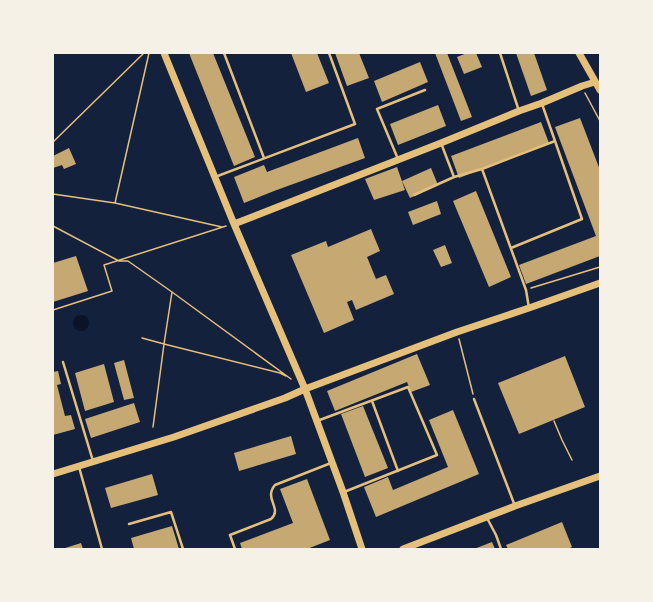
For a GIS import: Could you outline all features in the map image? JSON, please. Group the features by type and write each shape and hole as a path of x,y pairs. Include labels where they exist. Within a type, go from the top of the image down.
{"street":[{"path":"164,53 234,224 305,390 343,492 362,549"},
{"path":"579,53 600,90"},
{"path":"234,224 595,82"},
{"path":"53,474 174,437 286,398 457,332 600,283"},
{"path":"403,549 515,506 600,476"}],"lane":[{"path":"224,53 264,158"},
{"path":"215,177 355,124 329,53"},
{"path":"500,53 519,111"},
{"path":"398,160 377,109 425,90"},
{"path":"511,248 582,219 542,103"},
{"path":"414,195 454,177 482,169 555,141"},
{"path":"441,143 454,177"},
{"path":"482,169 526,290 529,308"},
{"path":"63,362 93,463"},
{"path":"316,421 408,387 437,455 343,492"},
{"path":"474,399 515,506"},
{"path":"372,401 398,471"},
{"path":"236,549 230,535 274,517 276,512 271,494 275,484 332,463"},
{"path":"78,467 102,549"},
{"path":"129,524 171,512 183,549"},
{"path":"487,518 496,535 501,549"}],"path":[{"path":"53,142 144,53"},
{"path":"116,203 149,53"},
{"path":"582,86 600,121"},
{"path":"53,194 116,203 222,228"},
{"path":"53,310 112,291 104,265 234,224"},
{"path":"53,226 119,261 128,262 296,382 280,373 142,338"},
{"path":"526,290 600,267"},
{"path":"153,427 172,292"},
{"path":"457,332 474,399"},
{"path":"554,421 572,460"}],"water":[{"path":"81,315 87,317 89,323 87,329 81,331 75,329 73,323 75,317"}],"building":[{"path":"189,53 213,53 255,157 234,166"},
{"path":"291,53 317,53 329,83 306,92"},
{"path":"335,53 359,53 369,78 347,86"},
{"path":"435,53 447,53 472,117 461,121"},
{"path":"467,53 476,53 482,67 464,74 457,57"},
{"path":"516,53 534,53 547,90 531,96"},
{"path":"420,62 428,82 382,102 374,81"},
{"path":"438,105 446,126 398,145 390,124"},
{"path":"580,118 600,170 600,256 526,284 519,265 596,236 555,127"},
{"path":"541,122 549,143 459,178 451,156"},
{"path":"358,138 365,158 244,203 234,177 264,165 267,172"},
{"path":"69,148 76,164 64,169 62,165 53,168 53,156"},
{"path":"397,167 405,190 374,200 365,179"},
{"path":"431,168 438,185 410,198 402,181"},
{"path":"476,191 511,277 489,287 453,201"},
{"path":"437,201 441,214 413,225 408,212"},
{"path":"371,229 380,251 367,257 376,279 386,275 394,294 356,310 352,300 347,302 354,320 324,333 291,255 326,241 328,247"},
{"path":"445,245 452,263 441,267 433,250"},
{"path":"76,256 88,291 53,302 53,263"},
{"path":"417,354 430,385 411,392 407,382 335,411 327,391"},
{"path":"565,356 585,407 519,434 498,383"},
{"path":"124,360 134,398 124,400 114,363"},
{"path":"104,364 114,402 85,411 75,373"},
{"path":"58,371 61,384 57,385 65,416 71,415 75,429 53,435 53,372"},
{"path":"134,403 140,422 91,438 85,419"},
{"path":"363,406 388,468 365,477 341,414"},
{"path":"453,410 479,474 376,517 364,487 388,477 393,490 448,467 429,420"},
{"path":"291,436 296,454 239,471 234,453"},
{"path":"152,474 158,495 111,508 105,488"},
{"path":"307,479 330,540 307,549 242,549 240,543 293,523 280,489"},
{"path":"562,522 572,547 568,549 508,549 506,545"},
{"path":"172,526 179,549 134,549 131,538"},
{"path":"492,542 495,549 474,549"},
{"path":"81,543 83,549 62,549"}]}
